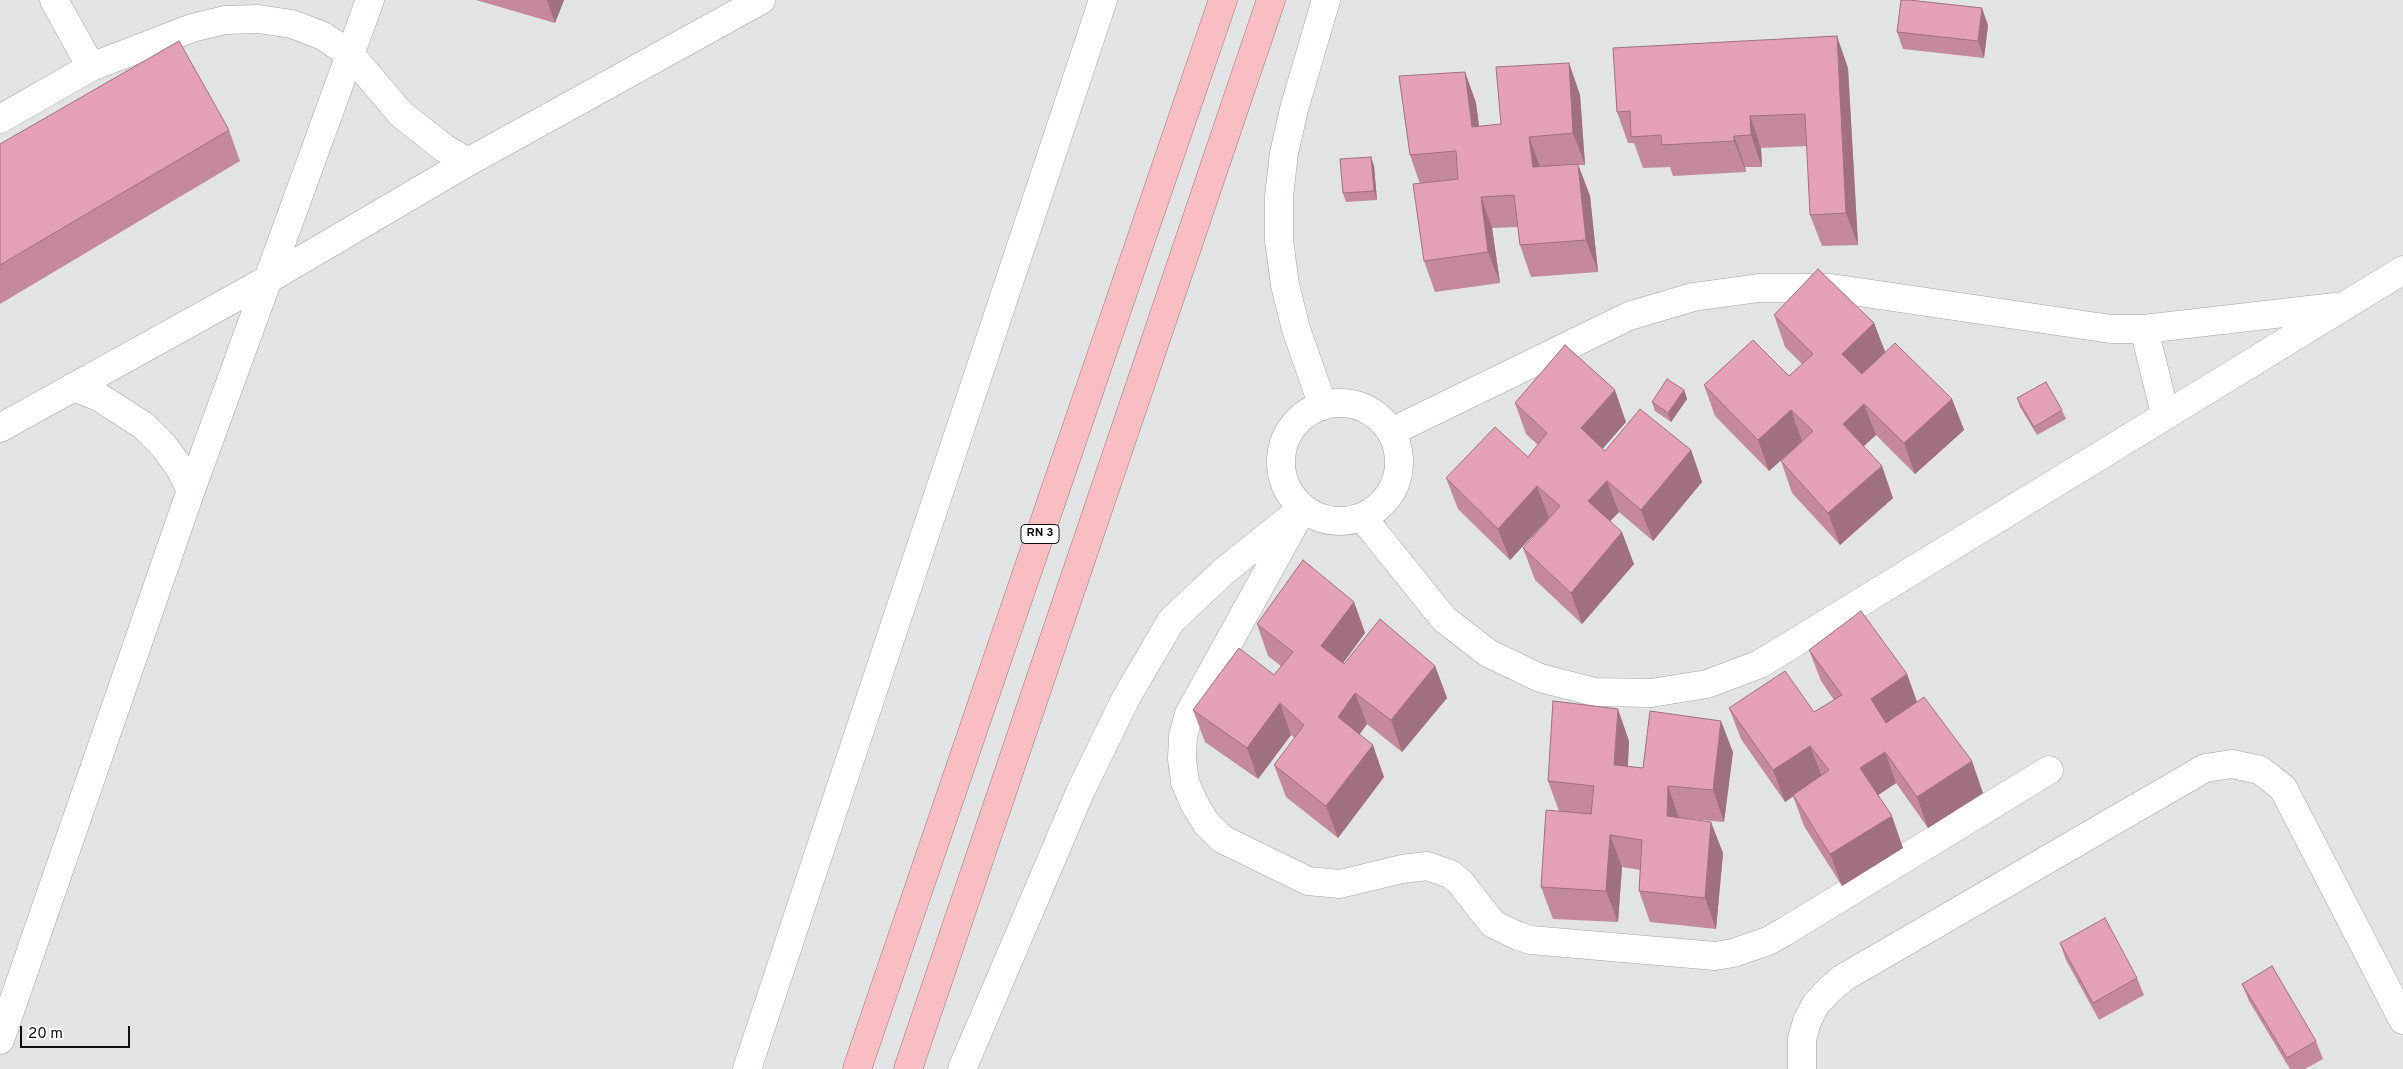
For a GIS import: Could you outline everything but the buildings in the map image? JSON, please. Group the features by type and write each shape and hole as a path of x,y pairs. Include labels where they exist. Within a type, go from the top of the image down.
{"highway":[{"name":"RN 3","path":"856,1069 1223,0"},
{"path":"908,1069 1271,0"}],"street":[{"path":"54,0 91,67"},
{"path":"0,1040 191,490 370,0"},
{"path":"0,428 267,280 468,162 762,0"},
{"path":"747,1069 1102,0"},
{"path":"1323,406 1296,329 1285,285 1279,240 1279,196 1284,153 1294,109 1326,0"},
{"path":"0,119 91,67 192,28 224,20 258,18 292,24 323,36 351,55 401,114 444,148 468,162"},
{"path":"1362,517 1444,619 1488,653 1540,678 1595,692 1651,694 1707,684 1760,664 2165,414 2403,270"},
{"path":"1391,432 1629,316 1693,297 1759,288 1831,288 2091,327 2144,329 2344,306"},
{"path":"2144,329 2165,414"},
{"path":"73,387 98,397 144,426 163,445 179,467 191,490"},
{"path":"1336,404 1361,408 1373,413 1391,432 1399,460 1394,488 1386,500 1375,510 1362,517 1338,521 1326,519 1303,508 1293,498 1286,485 1282,471 1282,456 1285,442 1299,420 1323,406 1336,404"},
{"path":"1303,508 1189,714 1183,736 1182,759 1186,782 1194,803 1206,823 1222,839 1308,881 1340,884 1402,869 1427,866 1450,874 1460,882 1493,924 1531,940 1705,955 1733,953 1768,941 1784,932 2049,770"},
{"path":"964,1068 1081,790 1126,698 1171,621 1223,572 1303,508"},
{"path":"1802,1069 1802,1039 1807,1021 1816,1004 1843,978 2205,768 2218,765 2232,764 2260,770 2283,788 2403,1020"}]}
